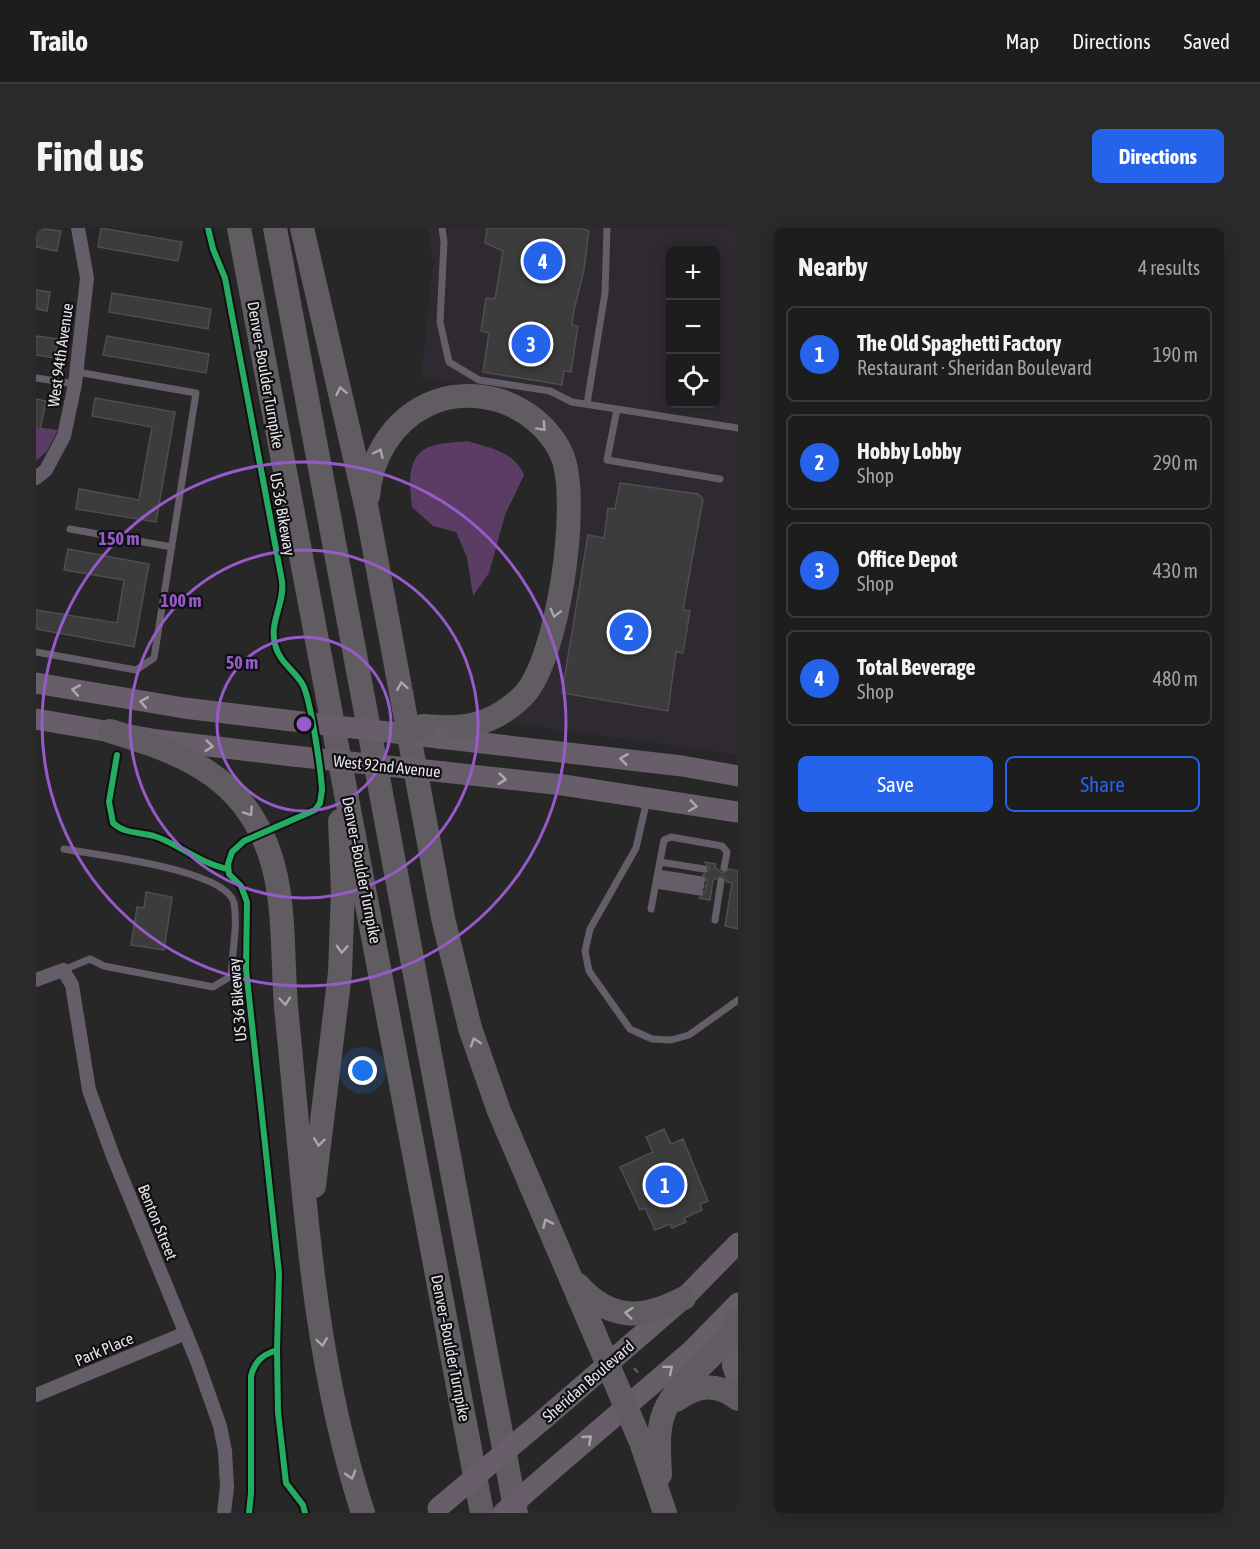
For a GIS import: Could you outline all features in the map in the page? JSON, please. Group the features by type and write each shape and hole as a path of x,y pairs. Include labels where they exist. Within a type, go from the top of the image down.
{"highway":[{"name":"Denver–Boulder Turnpike","path":"239,228 482,1513"},
{"path":"254,228 494,1513"},
{"path":"275,228 516,1513"},
{"path":"288,228 528,1513"},
{"path":"302,228 368,510 443,918 462,1000 499,1111 608,1363 663,1504"},
{"path":"368,510 370,479 386,441 400,424 419,409 448,398 490,398 525,412 546,430 558,446 570,481 571,513 559,597 543,657 531,687 506,709 478,724 422,733"},
{"path":"316,1296 313,1240 316,1170 336,1018 343,917 340,819 323,672"},
{"path":"110,731 166,750 210,772 230,788 249,811 271,858 279,896 285,999 324,1354 340,1436 363,1513"},
{"path":"571,1276 597,1302 624,1313 656,1311 684,1298"},
{"path":"663,1504 659,1443 667,1406 735,1326"},
{"path":"667,1406 687,1392 710,1386 722,1388 738,1399"}],"main road":[{"name":"West 92nd Avenue","path":"36,682 184,708 422,733 682,766 738,776"},
{"name":"West 92nd Avenue","path":"36,718 185,744 563,785 738,812"},
{"path":"648,799 664,772 682,766"},
{"name":"Sheridan Boulevard","path":"436,1511 684,1298 738,1243"},
{"path":"503,1513 691,1351 738,1303"}],"street":[{"name":"West 94th Avenue","path":"36,478 46,470 64,436 76,378 87,278 78,228"},
{"path":"36,980 63,970"},
{"name":"Benton Street","path":"63,970 72,985 89,1090 113,1156 213,1402 225,1451 227,1487 224,1513"},
{"path":"735,1326 730,1366 738,1388"},
{"name":"Park Place","path":"36,1395 186,1333"}],"lane":[{"path":"442,228 440,322 449,362 479,380 550,391 572,402 738,428"},
{"path":"587,405 605,292 607,228"},
{"path":"36,378 76,378 196,393 154,658 136,670 36,652"},
{"path":"617,409 607,460 720,479"},
{"path":"70,528 172,547"},
{"path":"648,799 636,848 590,929 585,951 589,971 630,1029 652,1039 671,1040 688,1035 738,1000"},
{"path":"651,909 664,840 671,837 722,846 727,852 724,868"},
{"path":"63,970 90,959 104,966 213,987 231,976 234,931 234,901 223,888 174,869 64,849"},
{"path":"658,873 702,880"},
{"path":"658,873 702,880"},
{"path":"658,873 702,880"},
{"path":"720,887 712,888 720,887"},
{"path":"715,920 720,887"}],"shaded area":[{"path":"428,228 738,228 738,755 505,722 567,599 556,429 520,393 421,377 433,264"},
{"path":"36,427 58,430 47,451 36,461"},
{"path":"467,441 508,456 520,467 524,475 505,515 489,573 473,596 467,557 456,532 433,526 412,507 410,491 413,465 421,452 437,444"}],"building":[{"path":"36,228 61,231 57,251 36,247"},
{"path":"101,228 182,242 178,261 98,247"},
{"path":"487,228 580,228 589,231 584,270 572,325 578,326 571,372 564,371 562,385 483,372 489,333 481,331 486,298 495,299 503,251 485,243"},
{"path":"36,290 50,292 47,311 36,309"},
{"path":"112,293 211,309 208,329 109,312"},
{"path":"36,336 58,339 55,358 36,355"},
{"path":"107,336 209,354 206,373 103,355"},
{"path":"95,398 175,412 156,522 76,509 79,489 139,500 152,427 92,416"},
{"path":"36,399 46,401 40,430 36,429"},
{"path":"620,483 698,494 703,499 683,610 690,611 683,653 676,652 668,711 562,693 588,535 604,538 608,508 615,509"},
{"path":"68,549 149,564 134,647 36,629 36,610 117,623 124,580 64,570"},
{"path":"705,862 716,864 715,867 722,873 729,869 738,871 738,929 725,926 732,883 727,882 724,876 713,880 710,900 699,898 705,893 707,879 703,875 710,869"},
{"path":"146,892 172,897 164,950 131,945 137,907 144,908"},
{"path":"664,1129 671,1144 683,1139 708,1201 700,1204 702,1210 684,1218 686,1222 672,1228 670,1224 655,1230 645,1208 640,1210 620,1167 653,1152 646,1137"}],"cycle path":[{"name":"US 36 Bikeway","path":"208,228 213,249 225,278 282,581 274,628 275,644 280,656 300,680 306,694 315,736 322,790 320,803 315,810 244,841 232,852 228,864 229,874 241,886 247,902 246,969 279,1273 277,1350 260,1359 251,1376 249,1513"},
{"path":"117,755 109,802 113,823 128,831 154,836 209,863 228,869"},
{"path":"277,1350 278,1412 286,1483 303,1505 305,1513"}],"place":[{"name":"Total Beverage","path":"543,261"},
{"name":"Office Depot","path":"531,344"},
{"name":"Hobby Lobby","path":"629,632"},
{"name":"The Old Spaghetti Factory","path":"665,1185"}]}
